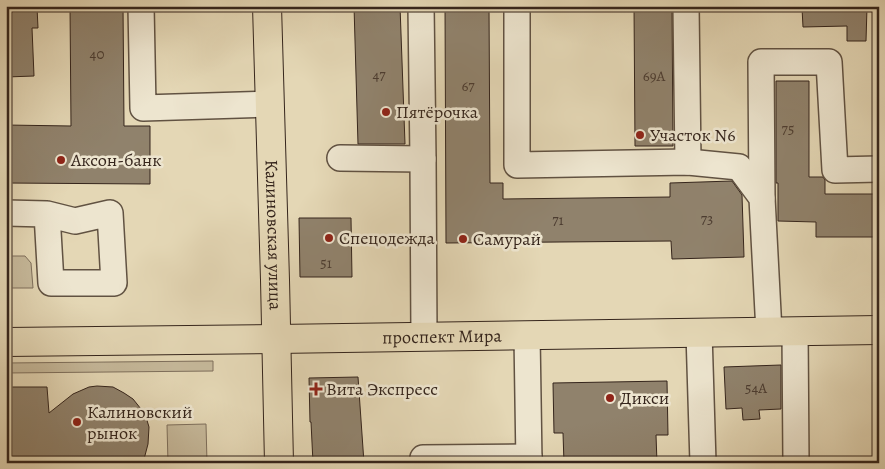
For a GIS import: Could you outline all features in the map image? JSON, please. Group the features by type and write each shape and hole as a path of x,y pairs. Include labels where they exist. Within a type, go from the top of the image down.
{"main road":[{"name":"Калиновская улица","path":"266,6 279,463"},
{"name":"проспект Мира","path":"6,342 879,330"}],"lane":[{"path":"141,6 143,108 270,104"},
{"path":"421,6 424,159 424,337"},
{"path":"517,6 517,165 688,162 739,166 762,198"},
{"path":"686,6 688,162"},
{"path":"796,463 782,331 762,198 761,62 829,62 835,170 879,169"},
{"path":"340,158 424,159"},
{"path":"6,213 47,214"},
{"path":"699,333 703,463"},
{"path":"423,463 423,458 529,460 527,335"}],"shaded area":[{"path":"6,256 25,256 31,263 33,288 6,288"},
{"path":"213,361 213,371 6,373 6,363"},
{"path":"206,424 207,463 168,463 167,425"}],"building":[{"path":"70,6 123,6 124,126 150,126 150,184 6,183 6,125 71,126"},
{"path":"354,6 400,6 405,144 358,144"},
{"path":"445,6 489,6 490,183 503,183 503,199 670,197 670,183 732,181 742,195 744,257 672,259 671,241 446,243"},
{"path":"634,6 672,6 673,146 635,146"},
{"path":"37,7 38,28 32,28 34,76 6,77 6,8"},
{"path":"867,7 866,41 847,41 847,26 803,27 802,8"},
{"path":"776,81 809,81 809,177 823,177 825,180 825,194 879,194 879,237 816,237 816,222 778,221"},
{"path":"299,218 351,218 352,277 300,277"},
{"path":"781,365 781,409 759,410 760,419 743,420 742,408 726,409 724,367"},
{"path":"358,377 364,463 313,463 309,378"},
{"path":"667,381 668,435 656,435 657,463 564,463 563,433 554,433 553,383"},
{"name":"Калиновский рынок","path":"6,387 47,387 49,413 73,394 89,387 113,387 124,393 133,399 146,417 149,427 148,444 143,463 6,463"}],"place":[{"name":"Пятёрочка","path":"386,112"},
{"name":"Участок N6","path":"640,135"},
{"name":"Аксон-банк","path":"61,160"},
{"name":"Спецодежда","path":"329,238"},
{"name":"Самурай","path":"463,239"},
{"name":"Вита Экспресс","path":"316,389"},
{"name":"Дикси","path":"610,398"},
{"name":"Калиновский рынок","path":"77,422"}]}
